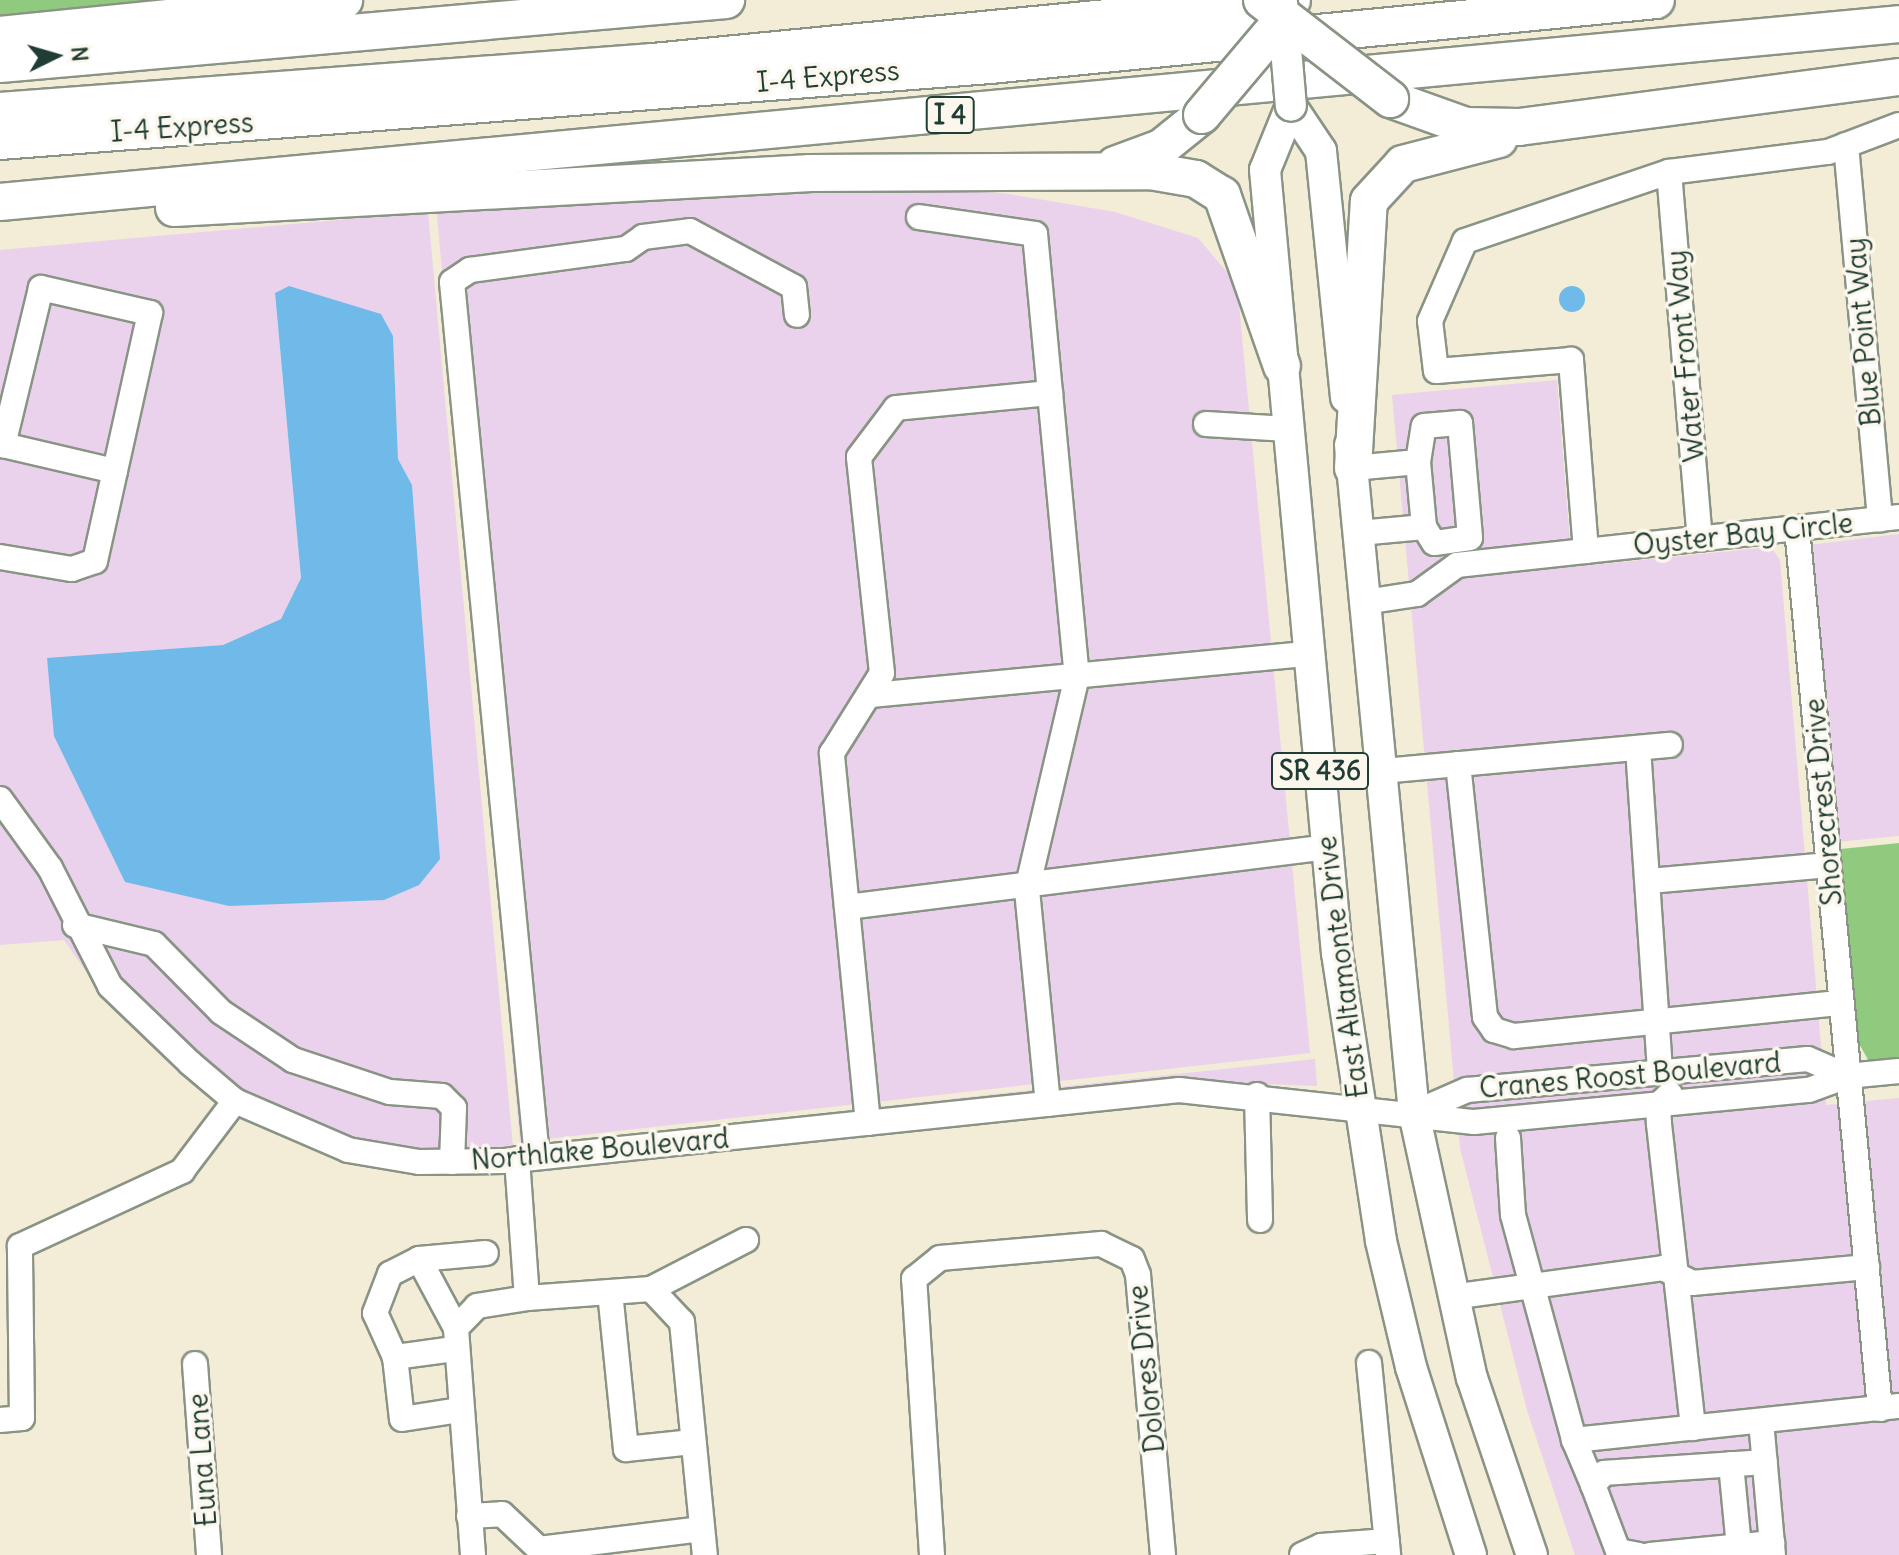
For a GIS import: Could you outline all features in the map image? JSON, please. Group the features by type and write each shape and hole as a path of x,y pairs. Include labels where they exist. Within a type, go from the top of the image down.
{"highway":[{"path":"0,35 344,0"},
{"path":"0,64 726,0"},
{"name":"I-4 Express","path":"0,141 990,65 1656,0"},
{"path":"1106,167 1161,148 1202,115 1284,4 1390,99 1466,126 1539,126 1899,77"},
{"name":"I-4 Express","path":"0,111 653,62 1284,4"},
{"name":"I 4","path":"0,202 1899,24"},
{"path":"1353,468 1363,233 1375,190 1403,164 1539,126"},
{"path":"0,213 297,205 811,173 1106,167 1196,179 1222,195 1282,366"}],"main road":[{"name":"SR 436","path":"1282,366 1265,170 1291,106 1284,4"},
{"name":"SR 436","path":"1291,106 1321,151 1353,468"},
{"name":"East Altamonte Drive","path":"1282,366 1327,847 1359,1111 1411,1367 1471,1555"},
{"name":"East Altamonte Drive","path":"1353,468 1414,1113 1452,1297 1532,1555"}],"street":[{"path":"1586,551 1571,360 1436,371 1430,321 1465,241 1669,172 1846,145 1899,125"},
{"name":"Blue Point Way","path":"1846,145 1890,518"},
{"name":"Water Front Way","path":"1669,172 1700,539"},
{"path":"919,217 1035,234 1077,676 1027,890 1048,1104"},
{"path":"527,1298 527,1158 452,282 470,270 626,249 643,237 690,231 794,287 797,315"},
{"path":"0,557 72,569 95,561 115,471 150,313 41,288 3,445 115,471"},
{"path":"868,1123 832,753 872,695 882,673 859,457 896,408 1050,393"},
{"path":"1460,423 1470,538 1434,543 1424,527 1418,462 1424,426 1460,423"},
{"path":"1206,424 1288,429"},
{"path":"1353,468 1418,462"},
{"name":"Oyster Bay Circle","path":"1365,602 1417,594 1457,565 1890,518"},
{"path":"1359,533 1424,527"},
{"name":"Shorecrest Drive","path":"1797,528 1867,1267 1890,1407"},
{"path":"872,695 1309,654"},
{"path":"1382,771 1670,745"},
{"path":"1593,1110 1660,1072 1650,881 1638,748"},
{"path":"1458,764 1485,1017 1514,1036 1841,1003"},
{"name":"Northlake Boulevard","path":"0,799 50,868 75,925 110,986 235,1101 348,1150 452,1162 527,1158 1179,1090 1257,1095 1359,1111"},
{"path":"847,907 1027,890 1048,877 1327,847"},
{"path":"1650,881 1828,865"},
{"path":"75,925 154,944 221,1012 293,1060 390,1092 442,1096 454,1108 452,1162"},
{"name":"Cranes Roost Boulevard","path":"1414,1113 1467,1090 1736,1065 1808,1059 1847,1076"},
{"path":"1693,1428 1658,1105 1686,1083 1736,1065"},
{"name":"Cranes Roost Boulevard","path":"1359,1111 1414,1113 1474,1122 1809,1090 1847,1076 1899,1071"},
{"path":"1257,1095 1260,1220"},
{"path":"0,1420 22,1418 10,1240 182,1171 235,1101"},
{"path":"1508,1138 1518,1236 1574,1440 1618,1551 1639,1555"},
{"path":"395,1357 455,1339 477,1306 527,1298 651,1289 746,1240"},
{"name":"Dolores Drive","path":"932,1555 914,1279 940,1258 1101,1244 1132,1259 1138,1275 1163,1555"},
{"path":"460,1410 402,1419 395,1357 375,1313 390,1274 419,1259 486,1253"},
{"path":"419,1259 455,1339 473,1555"},
{"path":"1452,1297 1530,1282 1677,1270 1692,1283 1867,1267"},
{"path":"651,1289 682,1322 705,1555"},
{"path":"610,1292 626,1449 693,1442"},
{"path":"1302,1555 1321,1546 1388,1548 1369,1363"},
{"name":"Euna Lane","path":"195,1364 209,1555"},
{"path":"1574,1440 1890,1407"},
{"path":"1650,1555 1739,1547 1773,1549 1761,1421"},
{"path":"1593,1485 1604,1473 1765,1462"},
{"path":"1731,1464 1739,1547"},
{"path":"469,1516 502,1514 539,1549 617,1547 702,1529"}],"shaded area":[{"path":"814,185 1002,193 1115,212 1198,238 1237,284 1310,1053 520,1142 436,204"},
{"path":"428,212 513,1147 1315,1059 1317,1086 1178,1081 504,1152 420,1153 351,1141 241,1094 118,981 59,863 0,787 0,250","holes":["275,294 393,337 398,459 412,485 125,882 47,659 223,645 281,619 301,578"]},
{"path":"1557,380 1572,567 1771,547 1780,560 1826,1105 1899,1098 1899,1555 1575,1555 1527,1410 1460,1148 1392,395"},
{"path":"1899,534 1899,836 1836,842 1809,545"},
{"path":"0,812 41,872 101,990 221,1105 112,1009 64,940 0,945"}],"green space":[{"path":"0,0 256,0 0,26"},
{"path":"1899,843 1899,1064 1870,1063 1858,1042 1841,849"}],"water":[{"path":"289,286 381,314 393,336 398,459 412,485 440,859 419,885 384,900 229,906 125,882 54,736 47,658 223,645 281,619 301,578 275,293"},
{"path":"1572,286 1581,290 1585,299 1581,308 1572,312 1563,308 1559,299 1563,290"}]}
